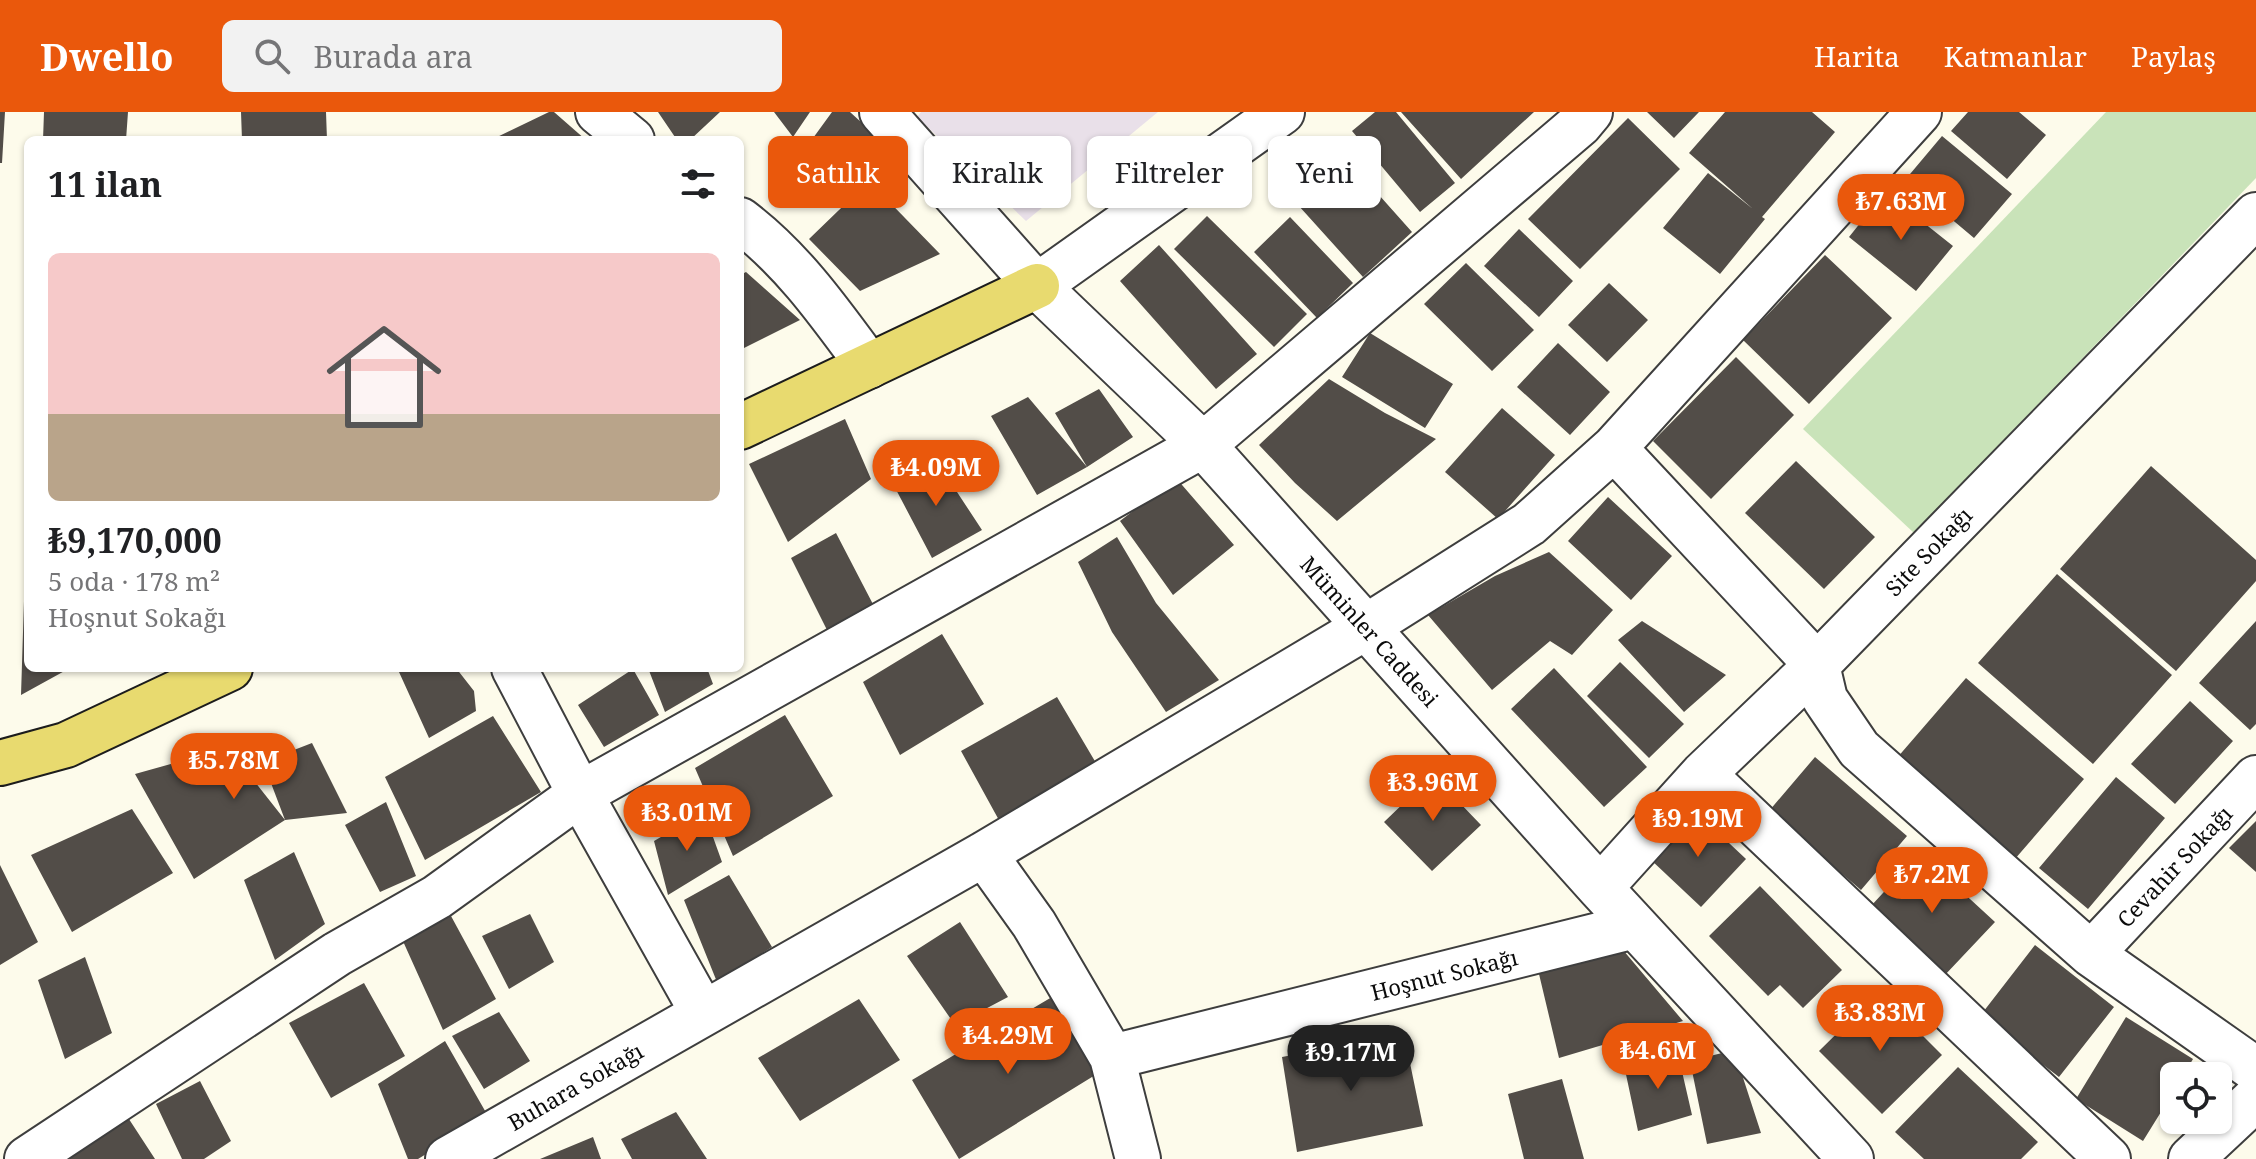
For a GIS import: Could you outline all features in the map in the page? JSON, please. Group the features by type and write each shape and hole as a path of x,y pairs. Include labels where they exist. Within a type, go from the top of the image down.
{"main road":[{"path":"744,425 1037,286"},
{"path":"0,763 66,745 221,672"}],"street":[{"path":"598,112 627,136"},
{"name":"Müminler Caddesi","path":"882,112 1037,286 1203,445 1600,888 1851,1159"},
{"path":"1037,286 1282,112"},
{"path":"27,1159 337,954 437,897 580,794 1203,445 1580,124 1590,112"},
{"name":"Buhara Sokağı","path":"448,1159 984,854 1366,627 1529,524 1614,448 1919,112"},
{"name":"Site Sokağı","path":"1600,888 1703,774 1817,665 2256,215"},
{"path":"744,223 783,257 817,295 869,366"},
{"path":"1614,448 1817,665 1825,699 1859,749 2091,954 2256,1070"},
{"path":"516,672 580,794 703,1013"},
{"path":"1703,774 2108,1159"},
{"name":"Cevahir Sokağı","path":"2091,954 2256,778"},
{"path":"984,854 1034,924 1112,1057 1138,1159"},
{"name":"Hoşnut Sokağı","path":"1112,1057 1635,926"},
{"path":"2191,1159 2248,1120"}],"shaded area":[{"path":"921,112 1158,112 1129,136 1087,136 1087,171 1071,184 1071,136 937,136 917,117"},
{"path":"1012,208 1042,208 1026,221"}],"green space":[{"path":"2106,112 2256,112 2256,178 1914,533 1803,429"}],"building":[{"path":"0,112 5,112 2,163 0,163"},
{"path":"44,112 128,112 126,136 43,136"},
{"path":"241,112 326,112 327,136 242,136"},
{"path":"554,112 581,136 499,136"},
{"path":"658,112 720,112 694,136 674,136"},
{"path":"774,112 810,112 792,136"},
{"path":"832,112 850,112 876,136 815,136"},
{"path":"1375,112 1396,112 1455,183 1420,212 1381,166 1381,136 1356,136 1352,131"},
{"path":"1401,112 1534,112 1461,179"},
{"path":"1647,112 1699,112 1674,138"},
{"path":"1725,112 1812,112 1835,132 1762,217 1765,219 1720,274 1663,228 1708,173 1753,209 1689,153"},
{"path":"1968,112 2019,112 2046,135 2007,179 1951,131"},
{"path":"1628,118 1680,169 1580,269 1528,219"},
{"path":"1942,136 2012,194 1974,238 1905,180"},
{"path":"1885,192 1953,246 1916,291 1849,237"},
{"path":"1381,197 1412,232 1363,277 1301,208 1381,208"},
{"path":"841,208 895,208 940,254 860,291 809,239"},
{"path":"1207,216 1307,314 1274,347 1174,249"},
{"path":"1290,217 1353,283 1317,318 1254,252"},
{"path":"1519,229 1573,281 1539,317 1484,266"},
{"path":"1159,245 1257,354 1216,389 1120,281"},
{"path":"1825,255 1892,318 1809,404 1743,340"},
{"path":"1466,263 1534,330 1492,371 1424,304"},
{"path":"744,273 800,320 744,348"},
{"path":"1609,283 1648,320 1607,362 1568,325"},
{"path":"1370,333 1453,384 1425,428 1342,377"},
{"path":"1558,343 1610,392 1570,435 1517,387"},
{"path":"1736,357 1794,415 1711,499 1653,441"},
{"path":"1329,379 1436,439 1337,521 1259,445"},
{"path":"1099,389 1133,437 1087,467 1055,413"},
{"path":"1028,397 1087,467 1037,495 991,416"},
{"path":"1502,408 1555,455 1498,519 1445,472"},
{"path":"845,419 871,479 788,542 749,464"},
{"path":"936,460 982,530 932,558 891,480"},
{"path":"1796,461 1875,537 1824,589 1745,513"},
{"path":"2151,466 2256,560 2256,581 2176,671 2060,569"},
{"path":"1176,478 1234,545 1173,595 1120,521"},
{"path":"1608,497 1672,556 1631,600 1568,541"},
{"path":"836,533 876,610 827,630 791,558"},
{"path":"1117,537 1156,603 1219,680 1166,712 1112,632 1078,562"},
{"path":"1549,552 1613,610 1572,655 1550,641 1492,690 1428,615 1495,576"},
{"path":"2057,574 2172,675 2093,764 1978,663"},
{"path":"24,601 24,672 63,672 21,695"},
{"path":"1642,621 1726,675 1684,712 1618,640"},
{"path":"2256,621 2256,724 2250,730 2199,683"},
{"path":"942,634 984,704 900,755 863,682"},
{"path":"1620,662 1684,724 1649,758 1587,696"},
{"path":"1554,668 1647,767 1604,807 1511,709"},
{"path":"399,672 459,672 474,691 476,711 429,738"},
{"path":"628,672 635,672 659,715 604,747 578,705"},
{"path":"650,672 708,672 713,684 665,712"},
{"path":"1966,678 2084,779 2008,867 1890,766"},
{"path":"1057,697 1096,763 1000,822 961,751"},
{"path":"2190,701 2233,741 2175,804 2131,764"},
{"path":"785,715 833,796 733,856 695,768"},
{"path":"493,716 541,792 425,860 385,777"},
{"path":"312,743 347,813 285,820 263,762"},
{"path":"228,748 285,820 194,879 135,774"},
{"path":"1815,757 1907,836 1861,890 1769,811"},
{"path":"1433,775 1481,825 1432,871 1384,822"},
{"path":"2116,777 2165,818 2088,909 2039,868"},
{"path":"386,802 416,876 380,892 345,825"},
{"path":"132,809 173,873 72,932 31,855"},
{"path":"1695,811 1746,859 1701,907 1650,859"},
{"path":"704,812 722,862 668,895 654,841"},
{"path":"2256,821 2256,872 2229,848"},
{"path":"294,852 325,924 275,960 244,880"},
{"path":"1920,853 1995,922 1944,976 1870,907"},
{"path":"0,865 38,942 0,965"},
{"path":"729,875 772,947 717,982 684,900"},
{"path":"1760,886 1842,970 1803,1008 1780,985 1768,996 1709,936"},
{"path":"530,914 554,962 509,989 482,936"},
{"path":"451,916 496,999 443,1030 402,939"},
{"path":"960,922 1008,997 955,1025 907,956"},
{"path":"2035,945 2114,1007 2059,1077 1980,1016"},
{"path":"1623,950 1683,1021 1559,1058 1539,974"},
{"path":"85,957 112,1033 65,1059 38,980"},
{"path":"364,983 405,1056 331,1098 289,1023"},
{"path":"1879,992 1942,1055 1882,1114 1819,1051"},
{"path":"1057,994 1105,1069 959,1159 912,1080"},
{"path":"859,999 900,1060 800,1121 758,1058"},
{"path":"499,1012 530,1061 484,1089 452,1036"},
{"path":"2126,1017 2193,1059 2191,1062 2160,1062 2160,1114 2143,1141 2076,1099"},
{"path":"1404,1034 1423,1126 1297,1152 1282,1057"},
{"path":"445,1041 488,1116 418,1159 408,1159 378,1084"},
{"path":"1734,1050 1761,1133 1707,1144 1690,1061"},
{"path":"1678,1054 1692,1115 1638,1131 1624,1065"},
{"path":"1958,1067 2038,1142 2021,1159 1924,1159 1895,1132"},
{"path":"1562,1079 1584,1159 1524,1159 1508,1094"},
{"path":"200,1081 231,1141 204,1159 182,1159 156,1104"},
{"path":"676,1112 707,1159 632,1159 621,1139"},
{"path":"125,1113 155,1159 62,1159"},
{"path":"593,1137 601,1159 540,1159"}]}
